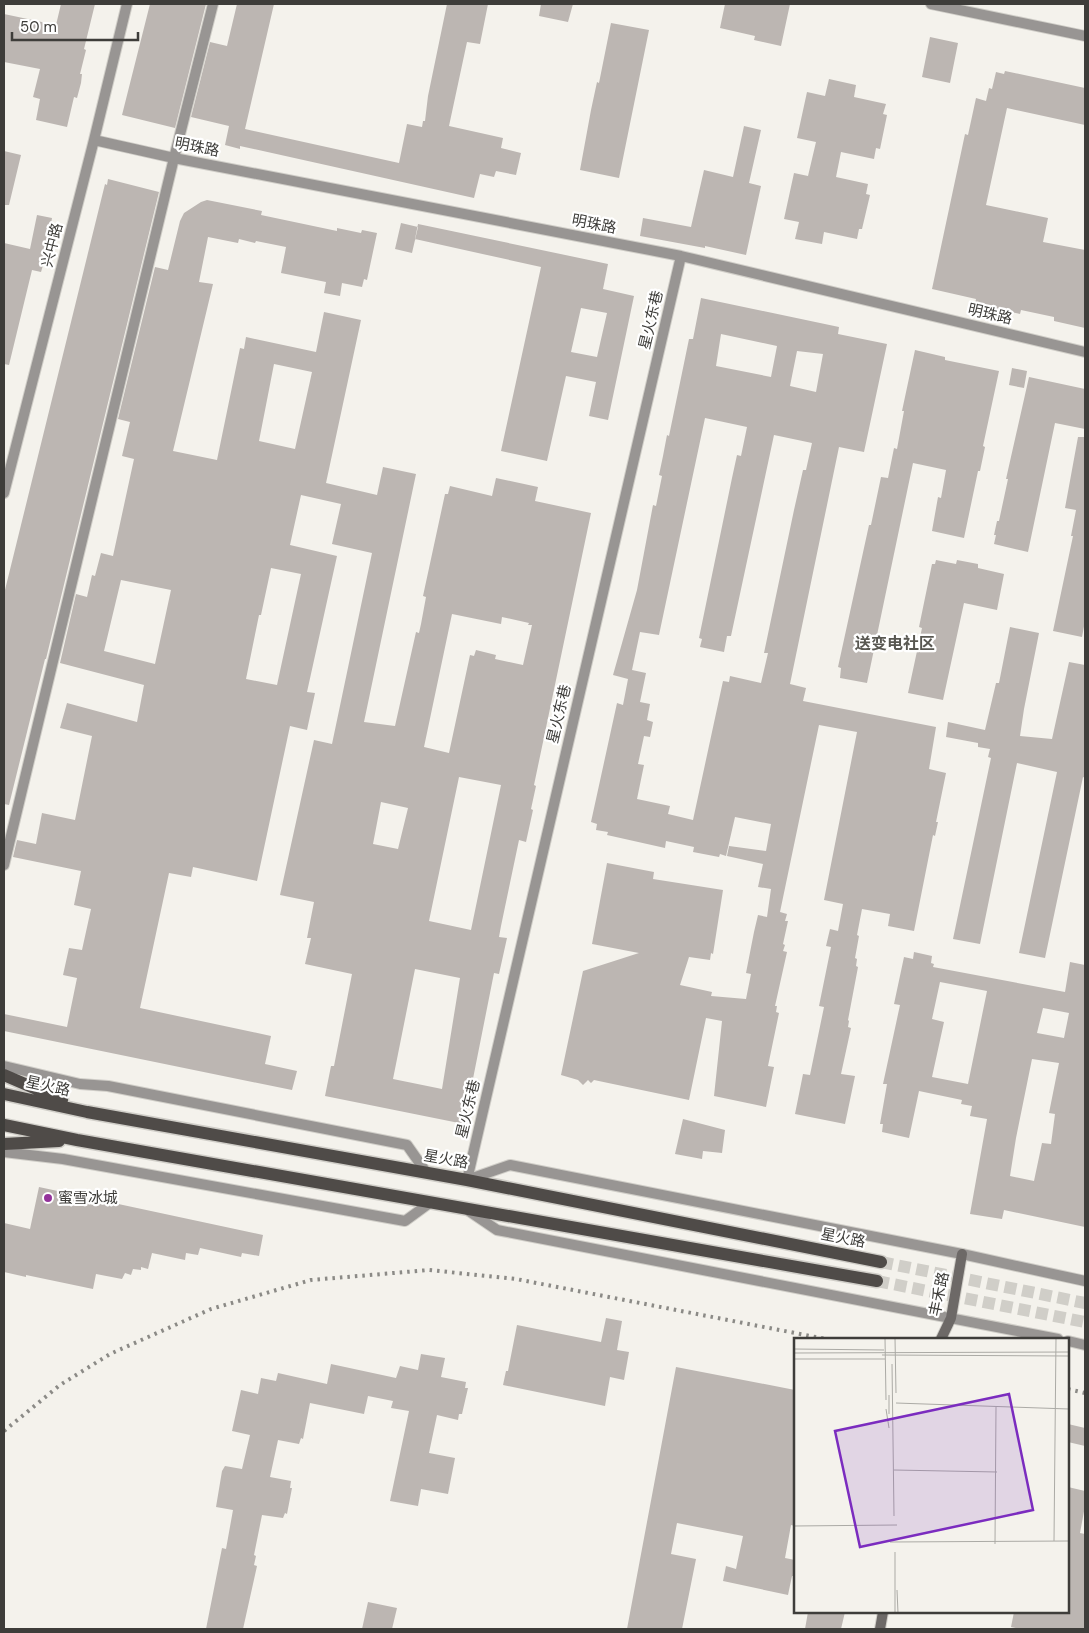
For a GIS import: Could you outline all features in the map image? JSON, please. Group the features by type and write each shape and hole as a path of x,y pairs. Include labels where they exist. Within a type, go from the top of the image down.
{"main road":[{"path":"4,1075 87,1112"},
{"name":"星火路","path":"4,1094 87,1112 426,1172 881,1262"},
{"path":"4,1125 77,1140 876,1281"},
{"path":"4,1144 77,1140"},
{"name":"丰禾路","path":"941,1338 951,1318 962,1254"},
{"path":"880,1629 884,1613"}],"street":[{"name":"兴中路","path":"4,493 127,4"},
{"path":"4,865 174,158 213,4"},
{"path":"931,4 1085,36"},
{"name":"明珠路","path":"94,140 174,158 681,256 1085,352"},
{"name":"星火东巷","path":"467,1180 681,256"},
{"path":"4,1066 80,1084 108,1086 407,1145 426,1172"},
{"path":"4,1152 63,1159 404,1220 431,1202"},
{"path":"467,1180 510,1165 962,1254 1085,1281"},
{"path":"464,1207 497,1230 1053,1338"},
{"path":"1069,1341 1085,1345"}],"building":[{"path":"61,4 95,4 84,49 86,50 80,74 82,74 81,83 77,98 74,97 67,127 36,120 40,99 33,97 40,69 4,62 4,14 56,25"},
{"path":"150,4 206,4 175,128 122,115"},
{"path":"237,4 274,4 245,129 399,163 407,124 422,127 423,121 425,121 428,96 447,4 488,4 480,44 467,42 449,126 503,138 501,148 521,153 516,175 496,171 494,177 480,174 474,198 240,146 240,149 225,145 229,126 191,117 210,42 227,46"},
{"path":"541,4 573,4 568,22 539,16"},
{"path":"725,4 790,4 781,46 754,40 755,36 720,28"},
{"path":"611,23 649,30 619,178 580,170 591,110 597,82 599,83"},
{"path":"930,37 958,43 950,83 922,77"},
{"path":"1005,71 1085,88 1085,125 1007,108 986,205 1048,218 1043,242 1085,250 1085,328 1054,321 1054,317 1021,310 1020,314 975,304 976,299 932,289 965,134 968,135 976,98 986,101 989,88 992,89 996,72 1004,74"},
{"path":"829,79 856,85 854,97 886,104 883,114 887,115 880,149 876,148 874,159 841,152 836,177 868,184 866,194 870,195 862,229 859,229 857,239 824,232 822,244 795,239 799,222 784,219 794,173 808,176 816,142 797,138 807,92 825,96"},
{"path":"744,126 761,130 749,183 761,186 746,255 705,246 705,248 640,236 643,218 691,227 704,170 733,177"},
{"path":"4,151 21,155 9,205 4,205"},
{"path":"108,179 159,192 9,805 4,804 4,594 105,184 107,185"},
{"path":"207,200 262,211 261,215 337,231 337,228 361,233 362,230 377,233 367,280 364,279 362,287 342,283 340,296 324,293 326,282 281,273 286,247 239,239 238,243 208,237 199,282 213,284 173,451 217,460 240,348 244,349 246,337 316,352 324,312 361,320 326,483 377,495 383,467 416,474 364,722 395,726 416,632 419,633 421,624 426,597 423,596 445,494 448,494 450,486 492,496 496,478 538,487 535,501 591,513 534,785 536,786 531,809 533,810 526,842 519,840 501,926 499,937 507,938 499,974 494,973 464,1124 325,1096 331,1066 334,1066 352,974 305,964 311,938 307,938 314,902 280,895 314,740 332,744 372,553 332,544 341,504 301,495 290,545 337,556 307,692 315,693 307,730 290,726 257,881 193,867 191,877 169,873 140,1008 271,1036 265,1064 297,1071 292,1090 4,1031 4,1014 67,1027 77,978 63,975 69,948 82,950 91,909 74,905 81,871 13,857 17,840 36,844 42,813 75,820 92,736 60,728 67,703 137,722 144,685 60,663 76,594 87,597 92,575 95,576 101,553 113,556 134,459 122,456 130,422 118,419 155,267 168,270 180,221 184,213","holes":["274,364 312,372 295,449 259,441","271,568 301,574 277,685 246,679 259,615 261,615","121,580 171,590 155,664 104,651","452,614 501,624 502,617 529,623 528,625 532,625 523,665 495,659 496,655 476,650 474,656 470,655 449,753 424,747","459,777 501,785 471,930 429,921","381,802 408,808 398,849 373,844","415,969 460,978 442,1089 393,1079"]},
{"path":"37,215 52,218 45,259 41,272 32,270 9,365 4,364 4,243 30,249"},
{"path":"401,223 418,227 412,253 395,249"},
{"path":"418,224 608,264 603,289 634,296 608,420 589,416 596,382 566,376 547,461 501,451 541,267 415,239","holes":["581,308 607,313 597,357 571,352"]},
{"path":"701,298 839,327 838,334 887,344 864,452 839,447 790,684 806,688 803,701 936,727 929,769 946,773 936,822 938,822 935,836 933,835 914,931 888,926 890,914 862,909 855,958 857,959 856,966 858,967 848,1020 848,1027 851,1028 841,1074 855,1076 845,1124 795,1114 803,1074 810,1075 824,1007 819,1006 831,947 826,946 830,929 838,931 843,904 824,900 857,732 819,725 780,912 787,914 785,921 788,921 783,951 787,952 775,1006 777,1006 776,1012 779,1013 768,1066 774,1067 766,1107 714,1096 722,1021 706,1018 689,1100 594,1080 591,1083 588,1080 583,1085 578,1080 561,1075 583,971 639,953 592,944 607,863 654,872 653,879 723,890 713,954 711,953 710,960 689,957 680,985 712,992 711,996 746,999 751,974 746,973 758,915 767,917 771,889 758,887 763,864 727,856 729,846 766,851 771,824 735,817 726,856 720,854 719,857 693,852 694,847 666,841 665,848 607,835 608,832 596,830 597,824 591,822 617,703 623,705 628,679 613,675 637,590 653,505 656,506 662,476 659,475 689,339 693,339","holes":["721,334 777,346 771,377 716,366","797,351 823,354 816,392 790,386","705,418 747,427 741,456 737,455 732,478 699,638 702,639 700,647 724,652 727,636 731,636 774,435 812,443 806,470 803,470 794,510 764,653 768,653 761,683 730,676 729,682 723,681 693,820 668,814 670,806 637,799 644,765 638,764 644,736 650,737 653,722 647,720 650,704 640,702 646,673 632,670 640,632 659,635"]},
{"path":"915,350 945,357 945,360 999,371 983,446 985,447 980,471 978,471 964,538 932,531 938,497 941,498 946,470 913,463 867,683 840,678 841,668 838,667 869,525 871,525 881,477 888,478 894,448 897,449 904,411 902,411"},
{"path":"1012,368 1027,371 1024,388 1009,385"},
{"path":"1029,377 1085,389 1085,429 1055,423 1028,552 994,544 996,535 994,535 997,521 999,521 1008,479 1006,479"},
{"path":"1078,437 1085,437 1085,621 1082,637 1053,631 1073,536 1071,536 1076,510 1065,508"},
{"path":"936,560 956,564 957,560 978,564 978,568 1004,574 997,610 964,603 943,700 908,693 922,628 919,627 932,564 935,564"},
{"path":"1010,627 1039,633 1020,736 1052,739 1069,662 1085,665 1085,778 1083,777 1045,958 1019,953 1057,772 1017,763 980,944 953,939 991,758 988,757 990,749 978,747 978,743 946,737 948,722 985,730 996,683 999,683"},
{"path":"914,952 932,956 931,963 934,964 933,967 1065,992 1070,962 1085,965 1085,1227 1004,1210 1002,1219 970,1214 987,1119 970,1116 972,1106 961,1104 962,1100 919,1091 909,1138 882,1132 883,1124 880,1124 887,1084 883,1084 900,1005 894,1004 904,957 913,959","holes":["940,982 987,991 968,1084 932,1077 944,1022 932,1019","1043,1008 1069,1013 1064,1038 1037,1033","1032,1059 1059,1063 1049,1113 1055,1114 1051,1144 1042,1143 1034,1181 1010,1176"]},
{"path":"683,1119 725,1130 722,1153 703,1151 702,1159 675,1154"},
{"path":"39,1187 263,1235 259,1256 242,1253 241,1257 200,1248 198,1255 186,1253 185,1260 152,1253 148,1269 141,1267 141,1270 133,1269 131,1275 125,1273 122,1279 96,1274 93,1289 4,1272 4,1223 30,1229"},
{"path":"606,1318 622,1321 617,1350 629,1352 624,1380 610,1377 605,1406 503,1385 506,1371 508,1371 517,1325 601,1342"},
{"path":"421,1354 445,1358 441,1377 466,1382 465,1388 468,1388 462,1414 459,1414 458,1420 437,1415 429,1453 455,1458 448,1494 421,1489 418,1506 390,1501 409,1411 391,1408 393,1401 368,1396 364,1414 310,1403 303,1439 301,1438 299,1444 278,1440 270,1477 291,1481 290,1488 292,1488 287,1514 285,1513 283,1518 262,1515 254,1555 256,1556 254,1565 257,1566 243,1629 206,1629 222,1548 226,1549 233,1510 216,1507 222,1471 225,1466 242,1469 250,1435 232,1431 241,1390 258,1394 261,1378 276,1381 278,1373 327,1384 331,1364 396,1378 400,1366 418,1370"},
{"path":"676,1367 794,1390 794,1526 791,1525 785,1558 794,1560 794,1576 792,1576 788,1595 723,1581 726,1566 736,1569 743,1536 677,1523 671,1554 696,1559 682,1629 627,1629"},
{"path":"1069,1424 1085,1428 1085,1446 1069,1442"},
{"path":"1069,1487 1085,1491 1085,1506 1080,1533 1085,1534 1085,1629 1021,1629 1011,1627 1014,1613 1069,1613"},
{"path":"368,1602 397,1608 392,1629 362,1629"},
{"path":"808,1613 845,1613 841,1629 805,1629"}],"tunnel":[{"path":"881,1262 1085,1303"},
{"path":"877,1281 1085,1322"}],"railway":[{"path":"4,1431 60,1385 110,1354 211,1309 311,1280 429,1270 516,1279 821,1338"},
{"path":"1069,1389 1085,1393"}],"place":[{"name":"蜜雪冰城","path":"48,1198"}],"district":[{"name":"送变电社区","path":"895,643"}]}
